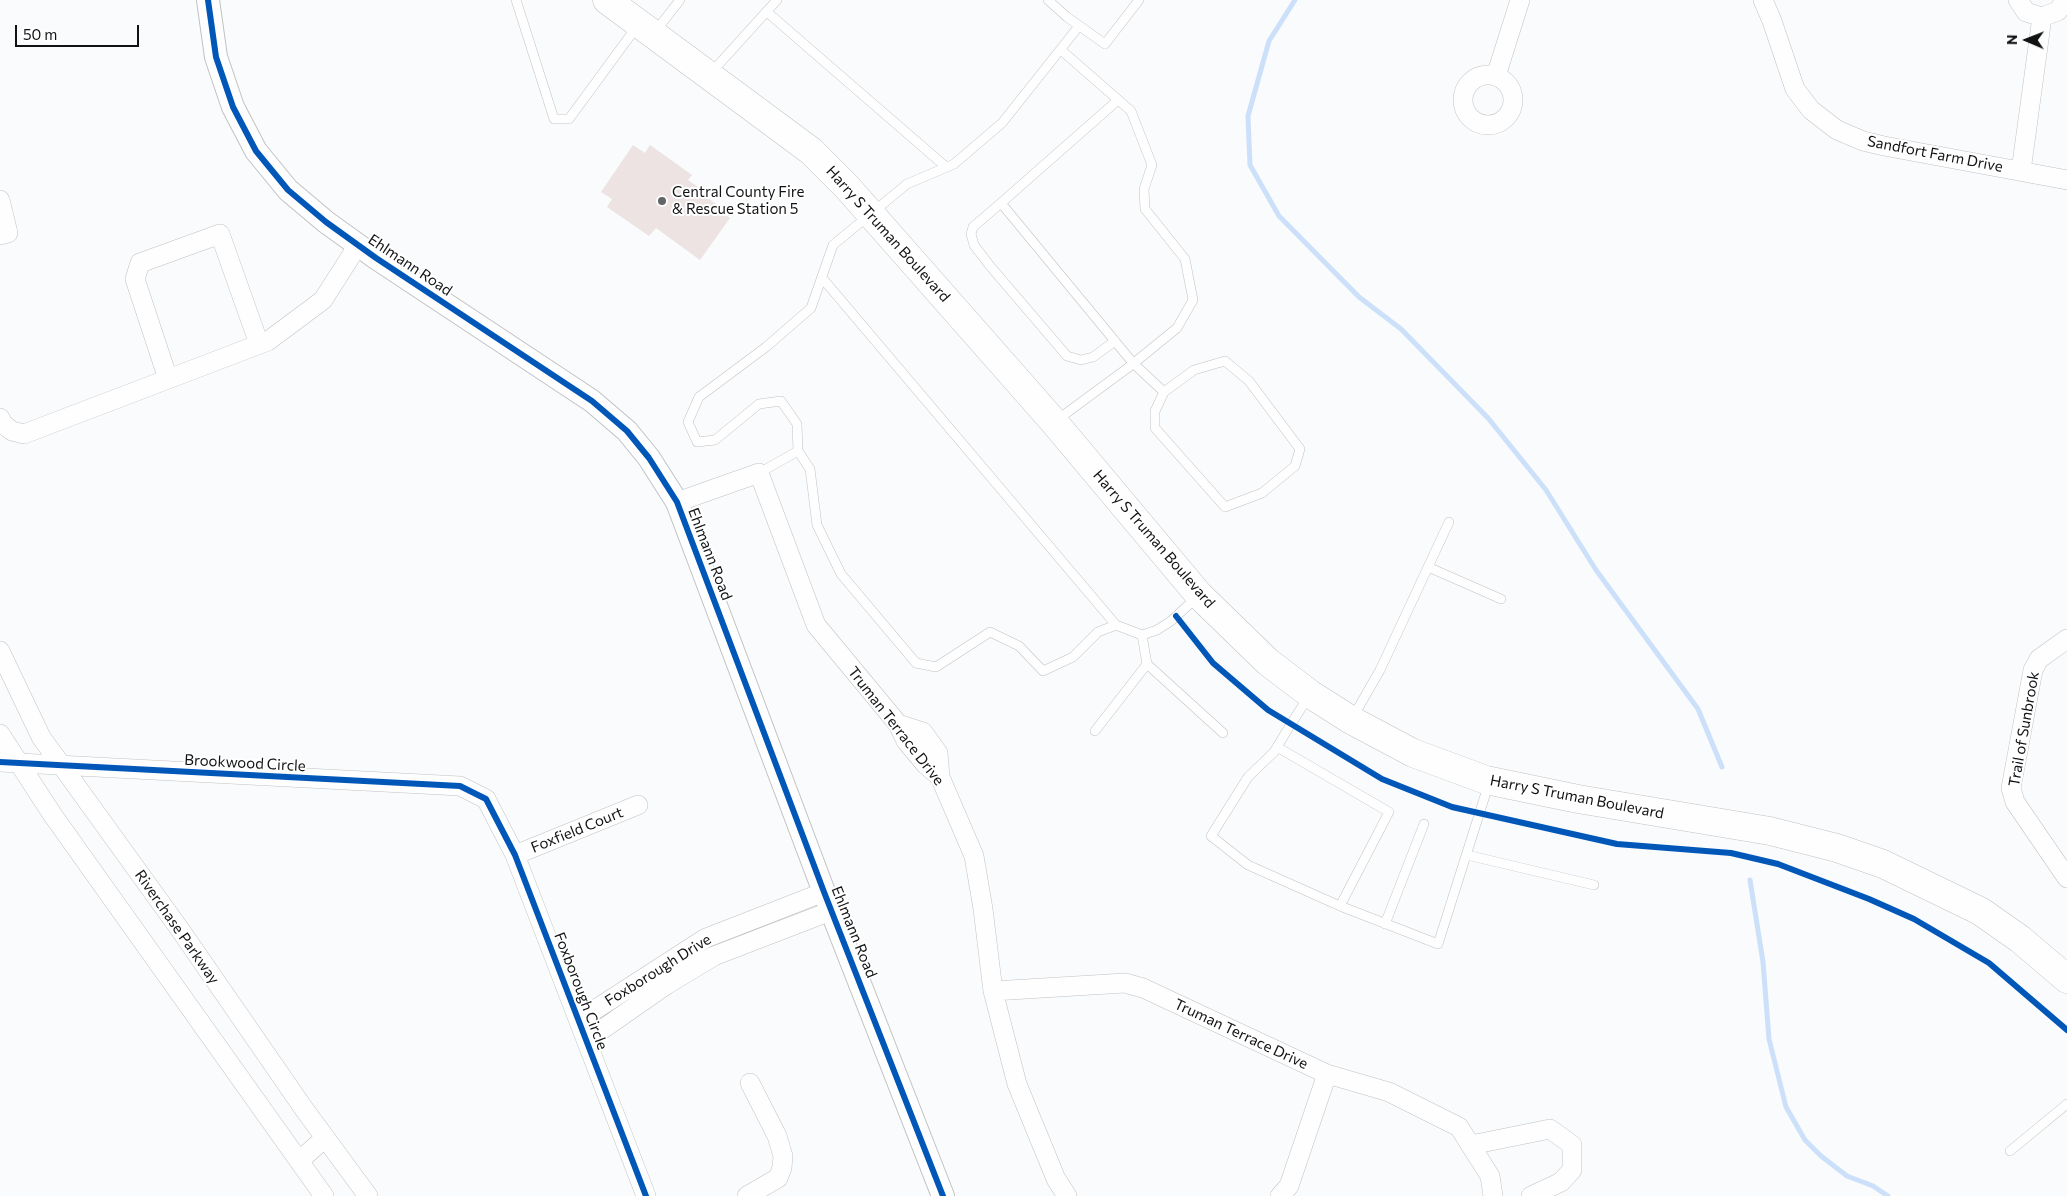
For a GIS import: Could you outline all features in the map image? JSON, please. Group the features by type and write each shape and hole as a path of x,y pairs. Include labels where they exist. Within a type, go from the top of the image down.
{"main road":[{"name":"Harry S Truman Boulevard","path":"607,0 811,151 872,214 1054,422 1199,595 1268,662 1310,694 1351,720 1413,753 1490,780 1578,799 1770,831 1846,851 1883,864 1980,911 2020,939 2067,980"}],"street":[{"name":"Ehlmann Road","path":"208,0 216,57 233,107 256,151 288,190 326,222 358,245 592,401 627,431 649,458 676,502 828,902 943,1196"},
{"path":"1496,76 1520,0"},
{"name":"Sandfort Farm Drive","path":"1763,0 1795,89 1811,110 1837,130 1863,141 1884,146 2067,180"},
{"path":"2018,0 2026,12 2042,17 2058,11 2065,0"},
{"path":"2021,171 2042,17"},
{"path":"0,200 8,233 0,235"},
{"path":"168,379 135,279 140,263 220,234 259,344"},
{"path":"0,418 3,424 12,431 24,434 268,341 323,300 358,245"},
{"path":"676,502 759,473"},
{"name":"Truman Terrace Drive","path":"759,473 816,625 898,724 906,741 926,765 940,776 974,856 983,909 993,991 1017,1084 1056,1179 1067,1196"},
{"name":"Trail of Sunbrook","path":"2067,639 2039,659 2033,670 2011,788 2014,802 2067,878"},
{"name":"Riverchase Parkway","path":"0,651 41,737 368,1196"},
{"path":"0,734 9,763 52,814 324,1196"},
{"name":"Brookwood Circle","path":"9,763 460,786 486,799"},
{"name":"Foxborough Circle","path":"486,799 515,855 646,1196"},
{"name":"Foxfield Court","path":"515,855 638,805"},
{"name":"Foxborough Drive","path":"579,1020 706,938 828,902"},
{"name":"Foxborough Drive","path":"587,1040 666,985 714,956 828,902"},
{"name":"Truman Terrace Drive","path":"993,991 1125,983 1143,988 1327,1074 1388,1092 1459,1127 1490,1176 1493,1196"},
{"path":"1280,1196 1289,1186 1327,1074"},
{"path":"747,1196 778,1178 782,1168 783,1156 777,1136 750,1083"},
{"path":"1471,1145 1550,1129 1572,1145 1572,1170 1561,1182 1531,1196"},
{"path":"298,1161 325,1138"}],"lane":[{"path":"516,0 554,119 569,119 646,29 680,0"},
{"path":"709,74 777,0"},
{"path":"1048,0 1079,26 1105,44 1140,0"},
{"path":"767,12 946,167"},
{"path":"1079,26 1002,123 954,164 907,184 834,245 811,308 766,347 699,397 688,422 696,442 715,440 759,404 781,401 797,424 798,451 810,469 817,525 841,574 916,663 936,667 990,632 1018,646 1043,671 1073,657 1098,632 1116,625"},
{"path":"1054,422 1133,364 1177,328 1193,300 1185,260 1145,209 1144,189 1152,165 1131,112 1061,50"},
{"path":"1115,341 1092,356 1081,360 1067,356 990,266 974,245 971,234 973,227 1118,100"},
{"path":"1001,203 1133,364 1164,392"},
{"path":"823,279 1116,625 1142,635 1157,630 1172,621 1199,595"},
{"path":"1226,361 1249,380 1300,448 1295,466 1262,493 1225,507 1155,428 1155,411 1164,392 1194,370 1226,361"},
{"path":"759,473 798,451"},
{"path":"1351,720 1380,670 1449,522"},
{"path":"1428,568 1501,599"},
{"path":"1142,635 1147,664 1223,733"},
{"path":"1094,731 1147,664"},
{"path":"1310,694 1277,747 1248,777 1211,836 1248,865 1340,906 1438,944 1490,780"},
{"path":"1277,747 1389,812 1340,906"},
{"path":"1385,924 1424,824"},
{"path":"1467,855 1594,885"},
{"path":"2010,1150 2067,1104"}],"building":[{"name":"Central County Fire & Rescue Station 5","path":"633,145 645,153 650,145 692,175 688,180 707,193 705,196 716,204 714,207 730,218 700,260 656,228 649,236 607,207 612,199 601,192"}],"waterway":[{"path":"1295,0 1269,41 1248,116 1250,165 1279,216 1359,297 1401,329 1488,418 1546,490 1596,570 1698,709 1722,767"},
{"path":"1750,880 1763,962 1769,1039 1786,1107 1805,1140 1821,1156 1847,1176 1873,1186 1888,1196"}],"cycle path":[{"path":"208,0 216,57 233,107 256,151 288,190 326,222 376,258 592,401 627,431 649,458 677,502 824,892 943,1196"},
{"path":"1176,616 1213,663 1268,710 1382,779 1452,807 1617,844 1731,853 1778,864 1869,899 1914,919 1989,963 2067,1030"},
{"path":"0,762 460,786 486,799 515,855 646,1196"}],"place":[{"name":"Central County Fire & Rescue Station 5","path":"662,201"}]}
